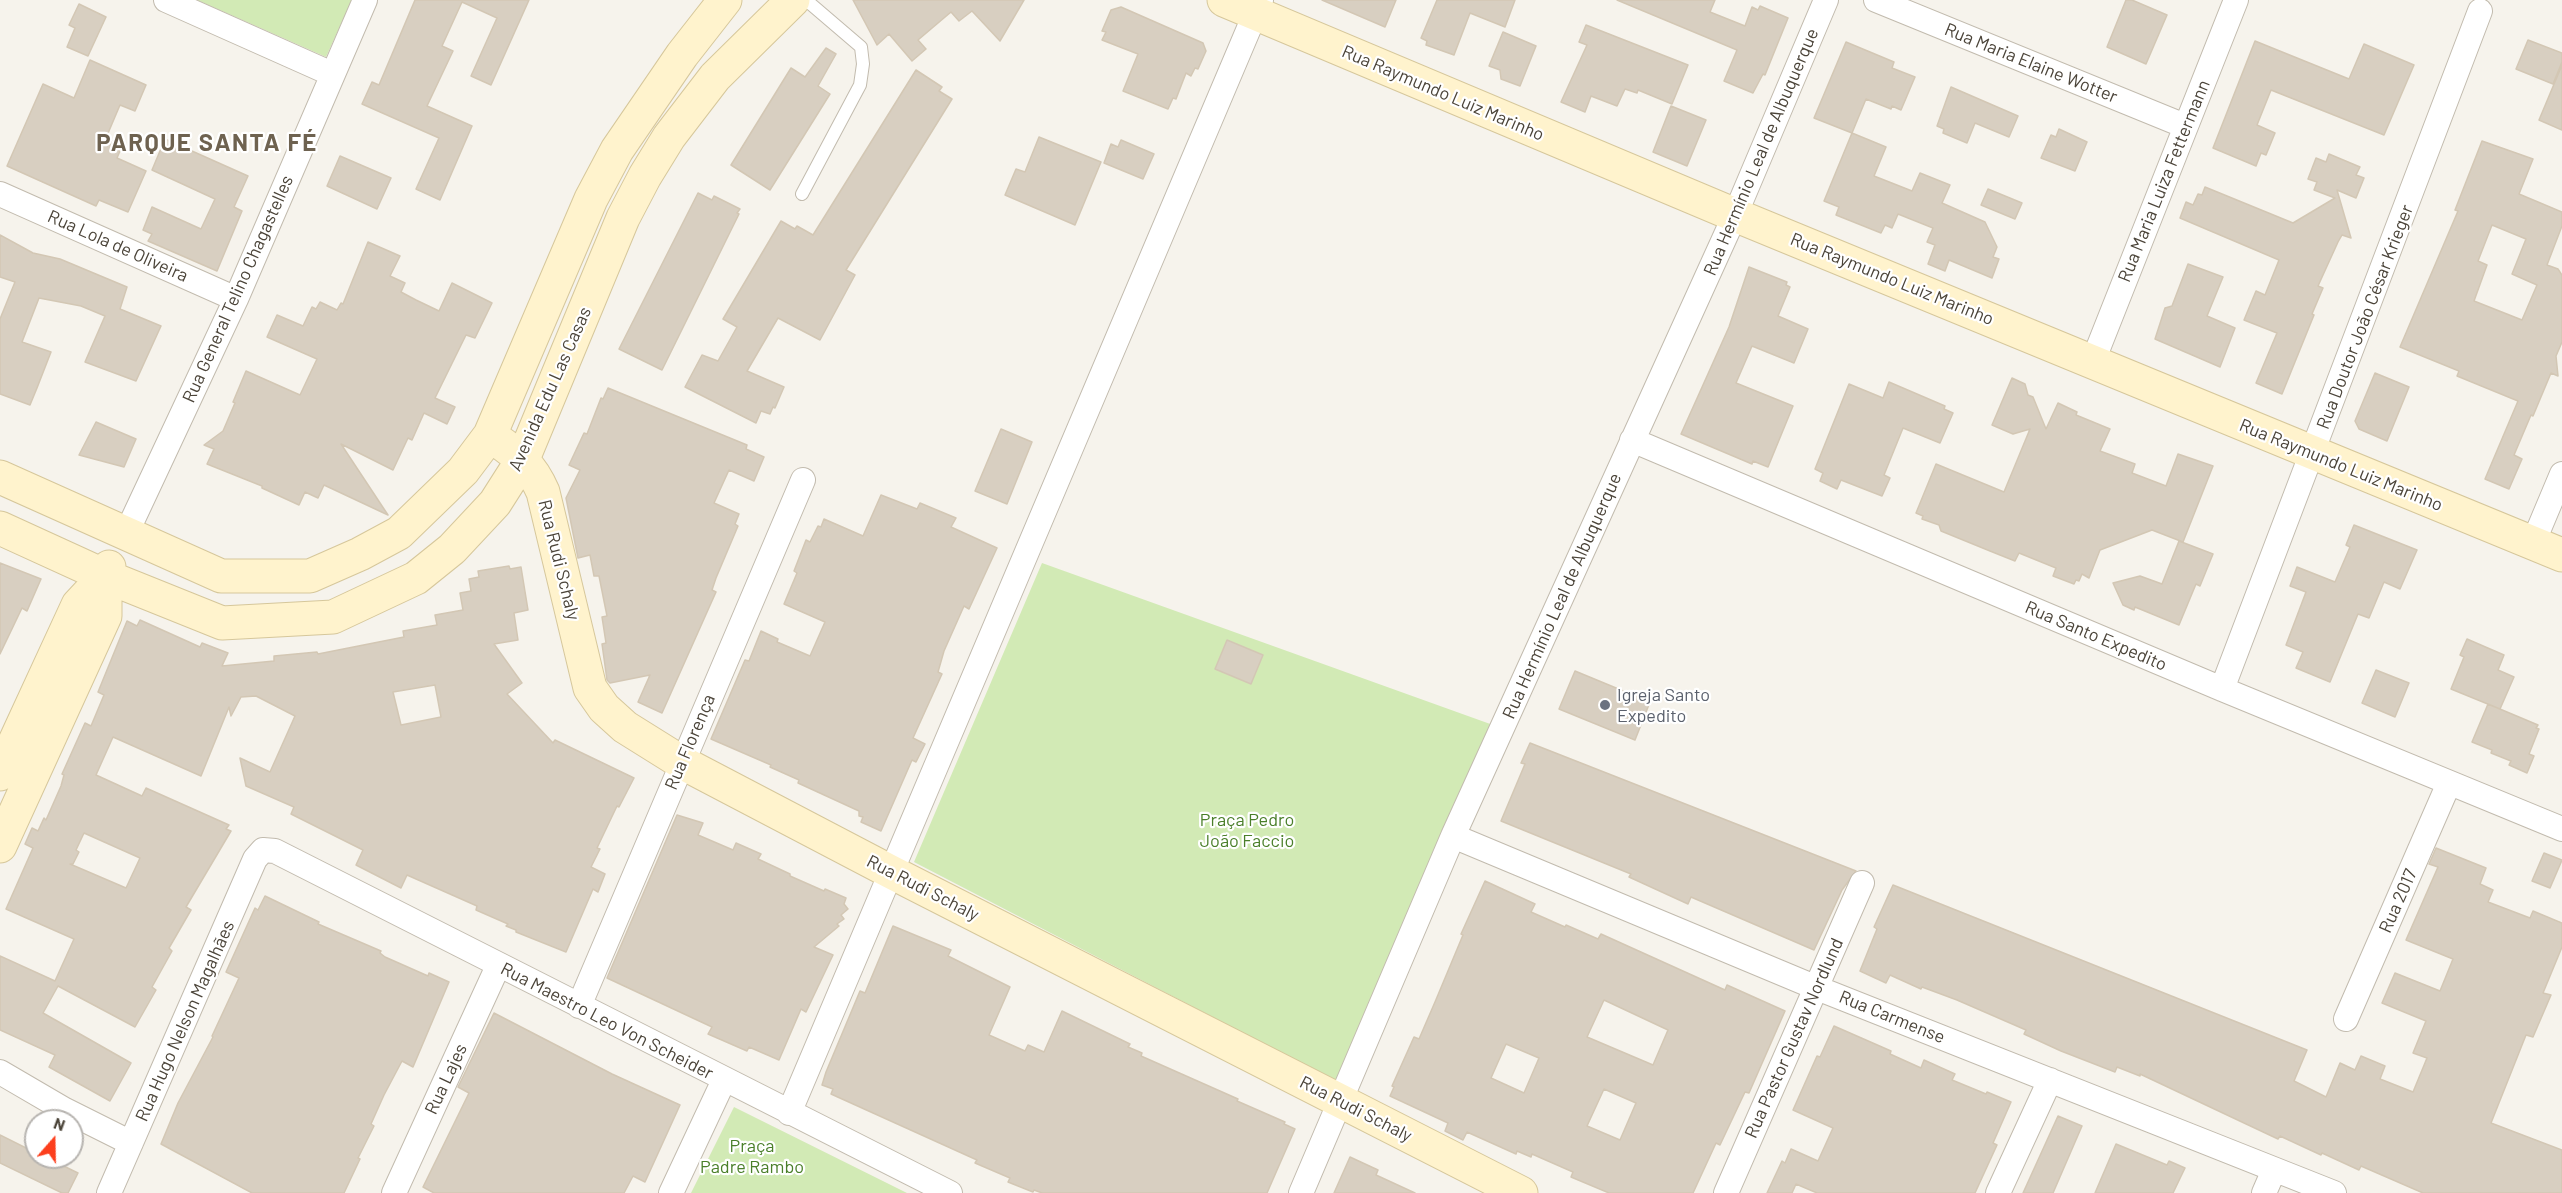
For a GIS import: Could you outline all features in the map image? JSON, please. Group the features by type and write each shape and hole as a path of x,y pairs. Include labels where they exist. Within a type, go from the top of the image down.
{"street":[{"path":"166,0 332,74"},
{"name":"Rua General Telino Chagastelles","path":"105,576 236,299 365,0"},
{"name":"Avenida Edu Las Casas","path":"0,477 221,576 310,576 360,554 399,533 463,471 490,435 591,200 616,150 725,0"},
{"name":"Avenida Edu Las Casas","path":"0,528 105,576 222,623 333,617 416,578 452,549 495,503 523,459 623,218 669,137 716,77 793,0"},
{"name":"Rua Raymundo Luiz Marinho","path":"1224,0 1258,7 1735,214 2548,549"},
{"name":"Rua Hermínio Leal de Albuquerque","path":"1301,1193 1454,836 1735,214 1826,0"},
{"name":"Rua Maria Elaine Wotter","path":"1876,0 2185,126"},
{"name":"Rua Maria Luiza Fettermann","path":"2093,361 2236,0"},
{"name":"Rua Doutor João César Krieger","path":"2222,689 2484,6"},
{"path":"789,1113 1258,7"},
{"path":"642,112 669,137"},
{"name":"Rua Lola de Oliveira","path":"0,194 236,299"},
{"name":"Rua Rudi Schaly","path":"490,435 523,459 534,472 543,492 590,688 604,708 625,727 681,762 891,872 1521,1193"},
{"name":"Rua Santo Expedito","path":"1632,440 2222,689 2562,829"},
{"path":"2548,549 2562,474"},
{"name":"Rua Florença","path":"579,1006 803,480"},
{"path":"0,774 78,605 105,576"},
{"path":"0,846 8,808 105,616 105,576"},
{"name":"Rua 2017","path":"2346,1018 2449,783"},
{"name":"Rua Carmense","path":"1454,836 1817,988 2334,1193"},
{"name":"Rua Maestro Leo Von Scheider","path":"263,850 274,851 950,1193"},
{"name":"Rua Hugo Nelson Magalhães","path":"109,1193 255,859 263,850"},
{"name":"Rua Pastor Gustav Nordlund","path":"1726,1193 1862,883"},
{"name":"Rua Lajes","path":"394,1193 498,966"},
{"path":"0,1072 65,1110 131,1143"},
{"path":"671,1193 724,1080"},
{"path":"1998,1193 2050,1080"},
{"path":"2264,1193 2274,1170"}],"lane":[{"path":"802,194 860,85 863,64 861,47 806,0"}],"green space":[{"path":"197,0 352,0 326,57"},
{"name":"Praça Pedro João Faccio","path":"1042,563 1493,725 1336,1081 914,862"},
{"name":"Praça Padre Rambo","path":"734,1107 907,1193 691,1193"}],"building":[{"path":"415,0 529,0 491,85 471,76 497,18 462,2 442,46 453,51 427,106 472,126 440,200 416,189 439,138 362,104 372,82 379,85"},
{"path":"853,0 1024,0 1000,41 972,11 959,21 951,12 918,40 926,49 912,61 889,34 877,45"},
{"path":"1322,0 1396,0 1385,27"},
{"path":"1437,0 1515,0 1505,27 1470,13 1454,55 1426,45 1427,41 1421,38"},
{"path":"1617,0 1715,0 1710,12 1745,26 1752,7 1758,10 1760,6 1788,18 1765,75 1763,74 1753,93 1724,81 1737,50"},
{"path":"2126,0 2132,0 2167,15 2146,64 2107,47"},
{"path":"79,4 106,17 88,56 67,47 75,28 69,25"},
{"path":"1121,7 1203,43 1206,51 1198,69 1195,68 1191,76 1186,73 1176,99 1173,98 1168,109 1123,91 1138,54 1102,40 1106,32 1102,31 1111,10"},
{"path":"1586,25 1688,65 1672,104 1638,90 1637,93 1625,89 1617,106 1591,96 1585,112 1561,102 1587,45 1579,42"},
{"path":"1503,32 1536,46 1520,86 1501,79 1500,70 1489,66"},
{"path":"2528,40 2562,53 2562,62 2553,84 2516,69"},
{"path":"2255,41 2349,79 2364,44 2414,65 2384,135 2271,90 2257,125 2275,133 2266,155 2261,153 2256,166 2213,148"},
{"path":"1846,42 1894,62 1892,68 1915,77 1901,110 1892,106 1891,109 1866,99 1852,133 1814,118"},
{"path":"826,48 836,54 818,86 830,94 770,190 731,165 791,68 805,77"},
{"path":"90,60 146,85 135,111 120,105 106,138 117,143 114,149 120,151 117,158 146,171 128,212 99,200 96,206 7,166 43,84 74,98"},
{"path":"2562,65 2562,130 2539,120"},
{"path":"916,70 942,87 939,91 952,99 846,270 855,275 820,340 778,318 747,371 784,387 775,408 773,407 770,414 761,411 756,423 685,387 702,355 718,361 737,327 723,319 781,221 795,229 797,226 813,235"},
{"path":"1951,87 2018,116 2009,137 1975,123 1967,143 1943,133 1944,129 1937,126"},
{"path":"1671,106 1706,120 1687,166 1653,152"},
{"path":"2059,129 2087,142 2075,171 2041,158 2051,135 2056,137"},
{"path":"1852,133 1886,147 1874,176 1912,191 1920,173 1950,185 1942,203 1985,222 1997,247 1993,257 1999,259 1992,278 1949,260 1945,271 1928,264 1935,245 1927,242 1933,228 1898,214 1892,228 1885,225 1881,233 1836,215 1839,207 1824,201"},
{"path":"1039,137 1101,162 1075,225 1005,195 1016,169 1025,172"},
{"path":"165,139 248,176 234,207 242,211 217,271 148,241 152,234 143,230 152,207 201,229 215,199 152,170"},
{"path":"1121,140 1154,154 1143,179 1104,163 1111,144 1118,147"},
{"path":"2482,141 2533,159 2519,194 2562,212 2562,226 2547,265 2558,269 2562,275 2562,342 2556,356 2558,376 2551,373 2533,416 2531,415 2514,455 2522,459 2509,489 2485,479 2518,401 2457,376 2459,371 2400,347 2458,211 2455,210","holes":["2492,225 2526,239 2512,274 2537,285 2522,320 2474,301 2487,265 2478,261"]},
{"path":"2329,154 2360,167 2356,175 2364,178 2356,198 2337,190 2351,238 2342,235 2318,286 2323,288 2312,314 2314,315 2282,394 2256,383 2277,333 2244,320 2256,291 2265,295 2279,260 2180,218 2186,202 2193,205 2198,194 2202,195 2205,187 2293,223 2335,198 2314,190 2317,182 2308,179 2316,158 2326,162"},
{"path":"340,156 391,178 377,209 327,186"},
{"path":"1988,189 2022,203 2015,219 1981,205"},
{"path":"698,193 712,200 714,196 740,209 737,213 739,214 662,370 619,349"},
{"path":"0,235 33,253 60,259 127,287 120,309 161,326 136,381 85,362 105,316 81,306 39,298 22,342 51,352 37,388 30,405 0,394 0,319 15,282 0,277"},
{"path":"368,242 400,256 390,276 405,283 401,292 416,300 439,311 452,283 492,303 475,338 466,335 435,398 455,407 447,424 424,413 412,440 408,438 393,470 341,444 388,515 324,485 318,498 305,492 299,505 262,486 207,464 214,449 204,445 223,431 246,371 300,395 317,359 267,337 277,315 303,326 312,307 316,309 320,302 337,310 341,303 343,304"},
{"path":"2188,264 2223,277 2207,316 2235,328 2220,367 2155,339 2165,308 2172,306"},
{"path":"1749,267 1787,282 1786,285 1790,287 1778,316 1808,329 1794,363 1752,346 1736,383 1793,406 1768,467 1753,461 1752,464 1681,434 1729,327"},
{"path":"2375,373 2409,387 2387,441 2359,429 2355,421"},
{"path":"2012,378 2025,384 2028,395 2033,397 2046,429 2058,403 2077,412 2076,415 2110,429 2100,451 2135,464 2132,473 2166,486 2178,454 2213,466 2183,542 2152,530 2100,550 2089,578 2082,574 2079,581 2076,580 2074,584 2053,576 2056,568 2019,553 2015,561 1941,531 1939,525 1922,519 1923,516 1916,513 1936,464 2004,492 2030,429 2013,434 1992,425"},
{"path":"1889,382 1945,406 1944,409 1953,413 1940,443 1903,428 1884,475 1890,478 1882,496 1841,480 1837,489 1820,481 1823,473 1815,469 1849,384 1883,398"},
{"path":"608,388 747,445 746,449 764,457 754,481 729,470 714,503 739,514 735,524 738,526 712,590 716,592 662,713 638,702 650,675 610,683 607,680 602,644 606,643 602,617 607,616 599,576 594,576 590,555 578,558 566,498 580,470 569,465 584,433 587,434 601,398 603,399"},
{"path":"96,422 136,439 124,467 79,455"},
{"path":"1001,429 1032,442 1007,504 975,491"},
{"path":"881,495 917,509 920,503 956,518 951,527 997,548 969,609 964,606 944,651 938,672 942,674 913,738 925,744 916,762 912,760 881,831 861,822 863,817 859,816 859,811 798,783 799,780 770,767 771,765 711,739 745,660 749,661 761,631 778,639 777,642 810,656 825,622 784,604 797,573 794,571 806,540 810,542 824,519 863,536"},
{"path":"2354,525 2417,550 2400,589 2384,582 2369,618 2358,614 2330,682 2296,668 2303,652 2286,645 2306,592 2290,586 2297,567 2335,582 2350,547 2346,545"},
{"path":"2179,541 2213,554 2200,586 2196,584 2179,625 2135,607 2134,610 2123,605 2113,583 2140,576 2162,584"},
{"path":"0,563 41,579 27,611 22,608 0,654"},
{"path":"509,566 510,569 521,567 528,610 514,613 518,640 494,644 522,683 507,694 553,743 555,740 634,778 619,807 617,806 597,848 600,849 591,867 605,874 598,892 593,889 566,952 516,932 506,926 508,924 476,910 477,906 407,875 401,888 356,865 363,850 291,814 294,807 246,786 240,758 270,772 295,716 256,696 241,697 231,716 229,707 201,776 113,737 96,775 142,796 146,788 229,825 226,829 231,831 186,907 191,910 169,948 172,951 152,987 156,990 135,1027 58,986 43,1013 131,1063 110,1101 49,1067 55,1055 0,1030 0,956 55,981 74,939 6,909 33,848 25,844 32,828 38,831 44,818 46,820 61,786 64,775 62,774 85,723 91,726 104,695 98,692 127,621 137,626 140,620 200,647 202,643 228,653 222,666 274,661 274,656 317,652 318,654 404,637 403,631 437,625 435,615 463,610 460,593 471,591 469,579 479,577 478,571","holes":["435,685 441,717 401,725 393,692","84,833 140,858 126,888 70,864 73,864 79,852 76,850"]},
{"path":"2467,639 2504,655 2498,670 2514,677 2500,709 2451,689 2464,657 2460,655"},
{"path":"1227,640 1263,655 1251,684 1215,669"},
{"path":"2376,670 2409,683 2395,717 2362,703"},
{"name":"Igreja Santo Expedito","path":"1575,671 1650,702 1635,740 1559,709"},
{"path":"2488,704 2538,725 2536,728 2539,729 2529,754 2534,756 2527,773 2509,765 2511,761 2491,753 2492,750 2472,742"},
{"path":"1530,743 1856,871 1842,890 1814,950 1691,897 1688,904 1629,877 1631,874 1501,821 1525,764 1521,763"},
{"path":"677,815 703,823 698,835 733,850 736,843 761,854 758,859 790,876 846,898 844,904 848,909 841,915 844,919 814,947 833,955 806,1012 801,1009 779,1060 749,1047 747,1051 708,1034 712,1027 607,978"},
{"path":"2436,848 2486,868 2480,884 2493,890 2488,902 2530,918 2533,911 2562,923 2562,947 2543,993 2551,995 2533,1037 2526,1035 2491,1123 2562,1150 2562,1193 2423,1193 2361,1166 2359,1170 2280,1136 2278,1139 2140,1074 2140,1076 2117,1067 2115,1072 2061,1051 2024,1034 2026,1030 1957,1000 1922,987 1921,989 1890,975 1886,983 1860,971 1877,929 1874,927 1893,885 2307,1050 2294,1081 2326,1097 2340,1063 2355,1070 2361,1056 2385,1066 2380,1079 2413,1092 2427,1058 2413,1053 2426,1021 2382,1003 2395,973 2440,991 2453,959 2406,940 2438,867 2429,864"},
{"path":"2544,853 2562,860 2550,888 2532,881"},
{"path":"1485,881 1535,904 1531,912 1565,927 1566,925 1598,939 1601,934 1725,990 1727,985 1785,1011 1749,1093 1745,1092 1720,1145 1716,1143 1693,1193 1609,1193 1571,1177 1573,1172 1532,1154 1531,1157 1517,1151 1516,1154 1467,1132 1463,1140 1445,1131 1448,1123 1390,1096 1394,1087 1392,1086 1414,1037 1419,1039 1463,935 1461,934","holes":["1604,1000 1668,1030 1653,1065 1587,1037","1506,1044 1539,1058 1524,1093 1491,1078","1604,1089 1636,1103 1620,1140 1587,1126"]},
{"path":"265,896 319,922 318,924 381,951 380,953 385,957 428,976 429,973 449,982 413,1067 402,1061 384,1095 371,1124 374,1126 344,1193 252,1193 161,1144 178,1103 213,1037 239,978 226,972 255,908 258,910"},
{"path":"893,926 951,950 948,956 1010,987 989,1035 1025,1051 1028,1045 1044,1052 1062,1011 1130,1044 1128,1047 1142,1053 1141,1056 1238,1099 1237,1101 1285,1122 1284,1124 1295,1129 1267,1193 1042,1193 1034,1190 1033,1192 1008,1182 1010,1178 975,1163 977,1160 831,1094 833,1089 822,1085 826,1072 860,991 865,993"},
{"path":"494,1013 612,1074 680,1105 645,1182 633,1176 624,1193 434,1193 423,1187 469,1093 458,1087"},
{"path":"1834,1026 1891,1051 1890,1054 1921,1068 1924,1060 1955,1074 1952,1080 2011,1102 1993,1143 1997,1145 1975,1193 1817,1193 1796,1184 1792,1193 1767,1193 1782,1161 1785,1163 1791,1149 1818,1161 1833,1128 1793,1110 1817,1056 1820,1057"},
{"path":"2058,1116 2082,1126 2053,1193 2023,1193"},
{"path":"0,1135 24,1147 24,1169 70,1169 78,1173 68,1193 62,1193 0,1163"},
{"path":"2116,1144 2167,1165 2169,1161 2185,1168 2173,1193 2095,1193"},
{"path":"1350,1157 1378,1170 1376,1175 1415,1193 1334,1193"}],"place":[{"name":"Igreja Santo Expedito","path":"1605,705"}],"district":[{"name":"PARQUE SANTA FÉ","path":"207,143"}]}
